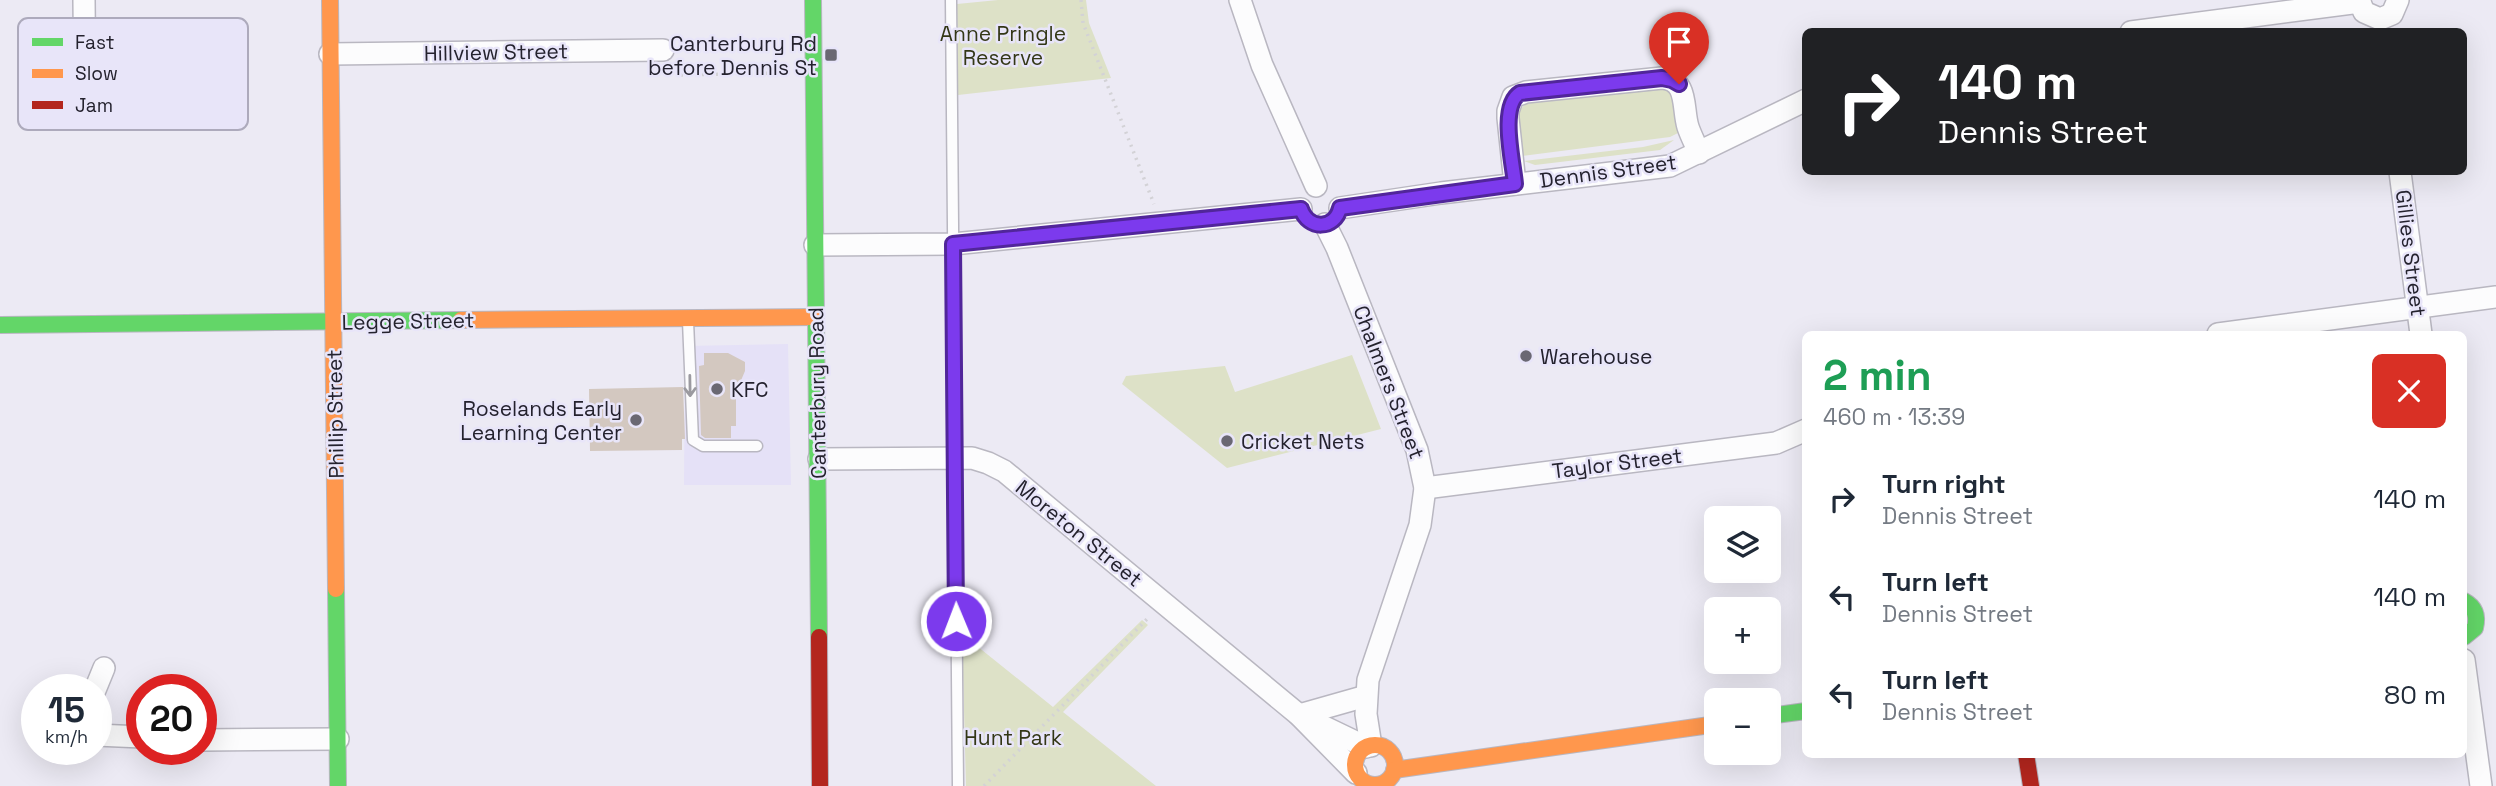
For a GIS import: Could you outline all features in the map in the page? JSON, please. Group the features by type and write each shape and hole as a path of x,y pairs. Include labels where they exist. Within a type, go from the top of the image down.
{"main road":[{"name":"Phillip Street","path":"330,0 338,786"},
{"name":"Canterbury Road","path":"813,0 820,786"},
{"name":"Legge Street","path":"0,325 816,317"},
{"path":"2467,603 2477,617 2475,628 2467,635"},
{"path":"2477,617 2496,615"},
{"path":"1781,714 1802,712"},
{"path":"1394,770 1704,726"},
{"path":"1368,746 1384,747 1393,757 1394,770 1386,782 1377,785 1364,782 1356,773 1355,761 1368,746"},
{"path":"2027,758 2031,786"}],"street":[{"path":"84,0 84,18"},
{"path":"1240,0 1262,65 1316,186"},
{"path":"2161,28 2360,1 2361,8 2381,25 2392,14 2398,0"},
{"name":"Hillview Street","path":"330,54 663,50"},
{"name":"Dennis Street","path":"1515,184 1508,111 1513,97 1526,92 1667,78 1681,88 1688,127 1699,153"},
{"name":"Dennis Street","path":"1340,208 1670,166 1802,102"},
{"name":"Gillies Street","path":"2400,175 2421,331"},
{"path":"1316,186 1328,187 1340,201 1335,219 1325,225 1307,220 1301,209 1303,197 1310,188 1316,186"},
{"path":"816,245 953,244 1301,209"},
{"name":"Chalmers Street","path":"1325,225 1337,248 1418,450 1425,488 1420,525 1373,661 1366,696 1368,746"},
{"path":"2241,331 2496,297"},
{"name":"Taylor Street","path":"1425,488 1776,443 1802,432"},
{"name":"Moreton Street","path":"819,458 972,458 1004,471 1300,715 1356,773"},
{"path":"101,674 104,668"},
{"path":"2467,682 2481,786"},
{"path":"1300,715 1366,696"},
{"name":"Moreton Street","path":"1300,715 1368,746"},
{"path":"217,740 338,739"}],"lane":[{"path":"951,0 958,786"},
{"path":"688,318 693,440 703,446 757,446"}],"path":[{"path":"1081,0 1083,23 1161,223"},
{"path":"663,50 680,75 792,73"},
{"path":"984,786 1163,602"}],"shaded area":[{"path":"788,344 791,485 684,485 685,346"}],"green space":[{"name":"Anne Pringle Reserve","path":"998,0 1086,0 1089,23 1111,78 958,95 957,4"},
{"path":"1661,87 1671,94 1676,106 1678,133 1670,137 1522,156 1518,113 1525,104"},
{"path":"1674,140 1660,150 1535,165 1524,161 1643,147"},
{"path":"1352,355 1381,429 1227,468 1122,384 1126,376 1225,366 1235,392"},
{"name":"Hunt Park","path":"1142,620 1148,625 1063,712 1156,786 966,786 962,634 1053,707"}],"building":[{"name":"KFC","path":"704,353 728,353 745,362 745,371 736,392 736,426 731,426 731,438 705,438 701,435 699,366 704,365"},
{"name":"Roselands Early Learning Center","path":"683,387 685,439 682,439 682,450 590,451 589,389"}],"traffic: fast":[{"path":"813,0 819,637"},
{"path":"0,325 461,320"},
{"path":"336,589 338,786"},
{"path":"2467,602 2475,612 2476,620 2475,628 2467,635"},
{"path":"1781,714 1802,712"}],"traffic: slow":[{"path":"330,0 336,589"},
{"path":"461,320 816,317"},
{"path":"1394,770 1704,726"},
{"path":"1375,745 1389,751 1395,765 1389,779 1375,785 1361,779 1355,765 1361,751 1375,745"}],"traffic: jam":[{"path":"819,637 820,786"},
{"path":"2027,758 2031,786"}],"place":[{"name":"Canterbury Rd before Dennis St","path":"831,55"},
{"name":"Warehouse","path":"1526,356"},
{"name":"KFC","path":"717,389"},
{"name":"Roselands Early Learning Center","path":"636,420"},
{"name":"Cricket Nets","path":"1227,441"}],"route":[{"path":"956,621 953,244 1301,209 1307,220 1325,225 1335,219 1340,208 1515,184 1508,118 1513,97 1526,92 1662,78 1679,84"}]}
